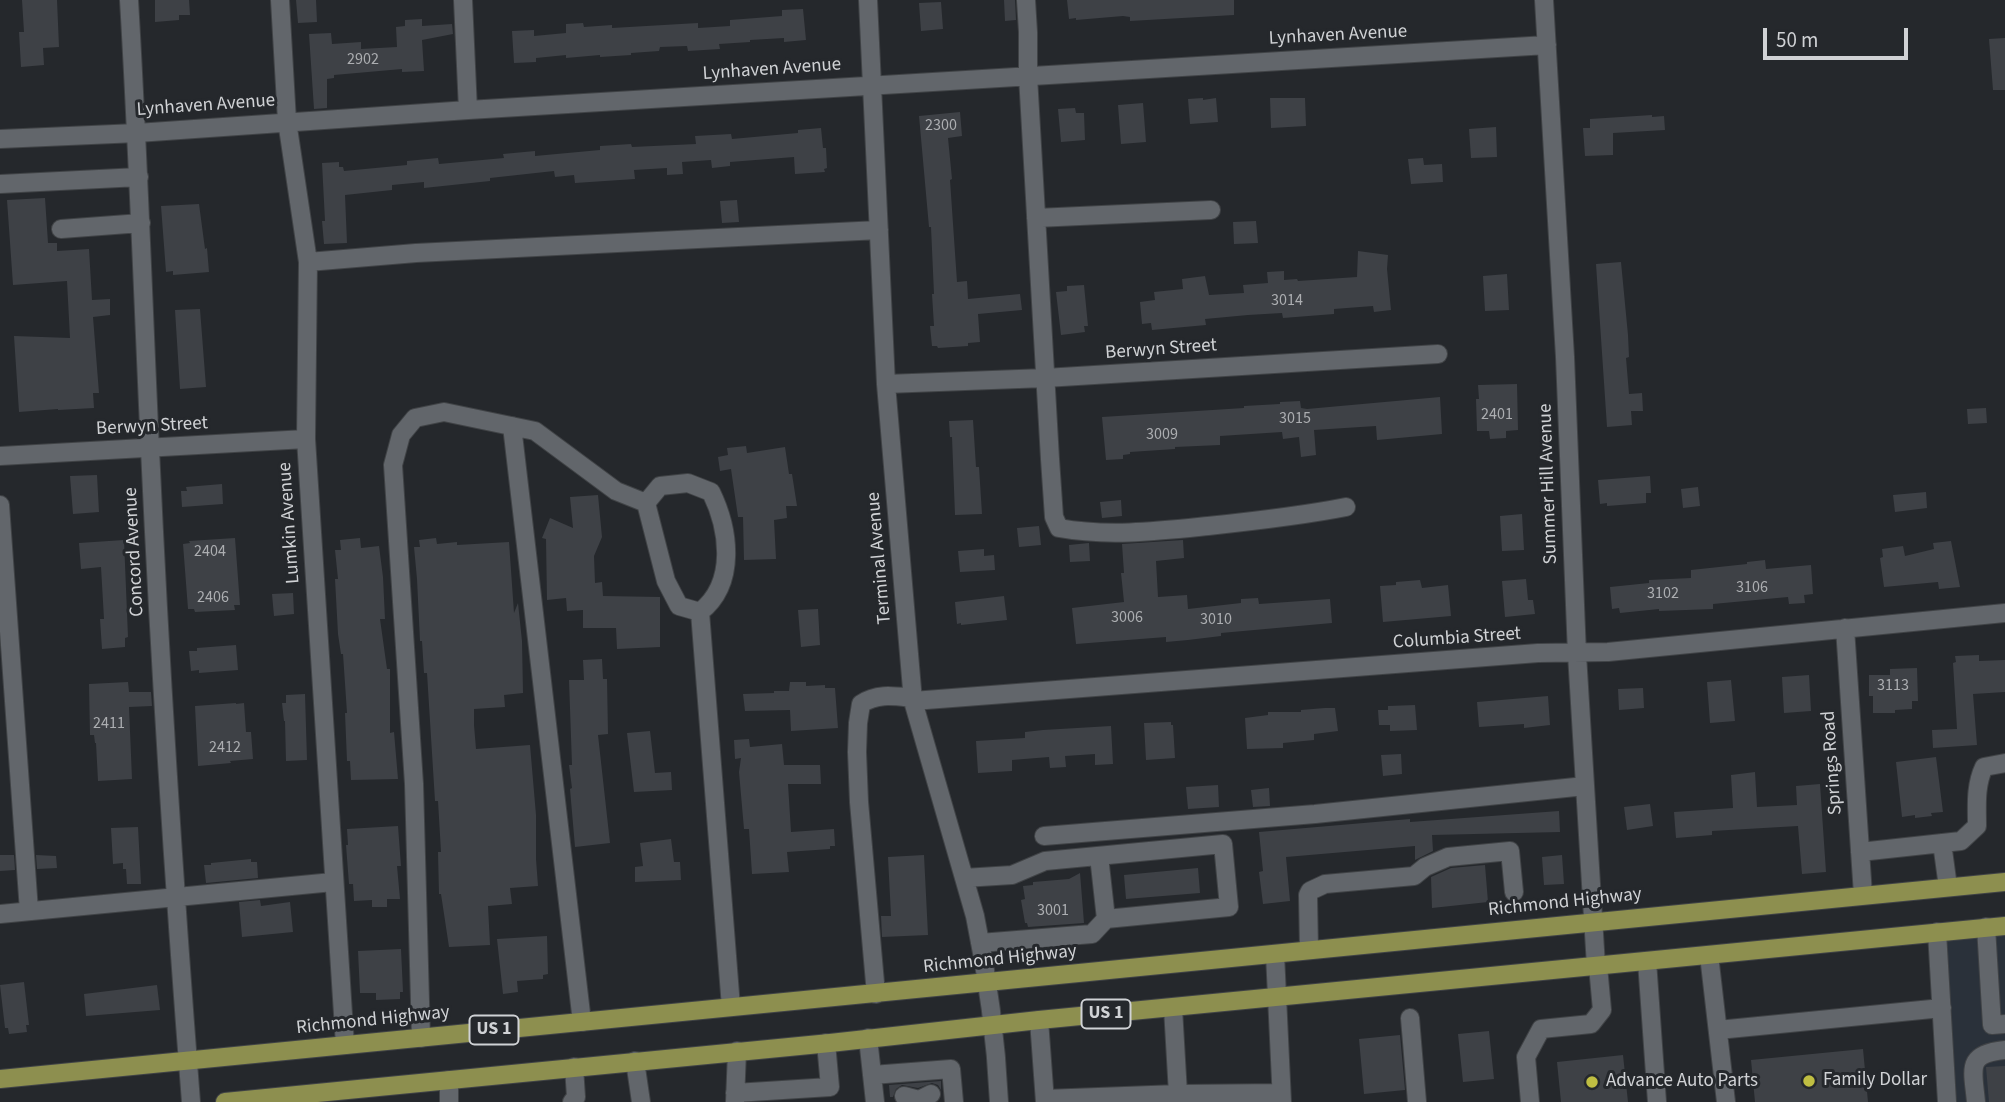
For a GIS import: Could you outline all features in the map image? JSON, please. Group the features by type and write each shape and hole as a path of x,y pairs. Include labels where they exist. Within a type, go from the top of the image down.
{"main road":[{"name":"Richmond Highway","path":"0,1079 2005,882"},
{"name":"US 1","path":"225,1102 362,1095 449,1080 574,1067 2005,926"}],"street":[{"name":"Concord Avenue","path":"129,0 175,897 191,1102"},
{"name":"Lumkin Avenue","path":"280,0 287,121 308,262 306,439 345,1045"},
{"path":"463,0 468,110"},
{"name":"Terminal Avenue","path":"868,0 886,384 912,700 964,878 980,943 988,982 999,1102"},
{"path":"1026,0 1045,378 1054,517 1059,528 1084,533 1158,531 1303,516 1346,507"},
{"name":"Summer Hill Avenue","path":"1530,1102 1526,1057 1541,1029 1591,1024 1602,1010 1577,654 1565,357 1544,0"},
{"name":"Lynhaven Avenue","path":"0,138 137,133 287,121 1547,45"},
{"path":"0,184 139,177"},
{"path":"1036,218 1211,210"},
{"path":"61,229 141,223"},
{"path":"308,262 416,253 879,230"},
{"name":"Berwyn Street","path":"886,384 1045,378 1437,354"},
{"path":"421,1038 415,784 393,465 401,435 415,418 444,411 535,431 616,491 646,503"},
{"path":"512,426 582,1022"},
{"name":"Berwyn Street","path":"0,456 306,439"},
{"path":"688,483 711,492 719,510 727,550 722,581 709,604 699,611 679,606 666,581 646,503 660,485 688,483"},
{"path":"0,505 29,911"},
{"path":"699,611 731,1007"},
{"name":"Columbia Street","path":"876,994 859,802 858,723 861,704 870,697 887,695 912,700 1538,653 1608,652 2005,613"},
{"name":"Springs Road","path":"1844,628 1863,895"},
{"path":"1860,852 1961,841 1977,826 1977,794 1984,767 2005,763"},
{"path":"1044,836 1315,814 1585,786"},
{"path":"1942,843 1948,887"},
{"path":"964,878 1012,875 1045,861 1223,844 1228,907 1107,919 1092,934 980,943"},
{"path":"1309,950 1308,895 1310,891 1325,884 1413,876 1425,867 1448,857 1510,851 1514,892"},
{"path":"1099,856 1107,919"},
{"path":"0,914 334,881"},
{"path":"1986,927 1992,1025 2005,1024"},
{"path":"1937,932 1947,1102"},
{"path":"1039,1020 1045,1101 1178,1094 1282,1098 1275,954"},
{"path":"1709,955 1727,1102"},
{"path":"1647,961 1657,1102"},
{"path":"1173,1007 1178,1094"},
{"path":"1718,1030 1942,1008"},
{"path":"1410,1018 1417,1102"},
{"path":"868,1038 874,1102"},
{"path":"737,1051 735,1098 834,1094 826,1043"},
{"path":"1976,1102 1973,1066 1987,1052 2005,1050"},
{"path":"635,1061 641,1102"},
{"path":"572,1102 576,1097 574,1067"},
{"path":"872,1074 916,1074 951,1069 954,1102"},
{"path":"449,1080 449,1102"}],"shaded area":[{"path":"2005,925 2005,1102 1947,1102 1937,932"}],"building":[{"path":"22,0 57,0 59,47 43,48 44,65 21,67 19,32 24,32"},
{"path":"155,0 189,0 190,15 179,15 179,20 155,22"},
{"path":"296,0 316,0 317,22 298,23"},
{"path":"1004,0 1015,0 1016,20 1005,21"},
{"path":"1067,0 1234,0 1234,15 1130,21 1130,17 1123,16 1076,20 1069,19"},
{"path":"941,2 943,29 921,31 919,3"},
{"path":"803,9 806,40 750,40 719,44 720,49 688,51 687,46 660,47 659,51 631,55 566,58 566,55 536,58 536,62 514,63 512,31 534,30 534,36 566,33 566,24 583,23 584,27 612,25 612,28 698,23 698,28 730,26 730,20 782,16 782,10"},
{"path":"422,19 422,26 452,24 453,34 422,40 424,71 402,72 402,69 334,75 334,78 327,79 327,108 314,109 309,34 331,33 332,44 361,42 361,49 397,47 396,27 405,26 405,20"},
{"path":"2005,38 2005,90 1993,90 1989,39"},
{"path":"1216,98 1218,122 1190,124 1188,99"},
{"path":"1270,98 1305,98 1306,126 1271,128"},
{"path":"1143,103 1146,142 1121,144 1118,105"},
{"path":"1075,108 1076,113 1084,113 1085,140 1061,142 1058,109"},
{"path":"960,112 962,136 948,138 957,282 967,281 968,299 1020,294 1022,310 978,314 980,342 968,343 968,346 938,348 932,346 930,326 934,326 931,227 919,116"},
{"path":"1664,116 1665,130 1613,133 1613,155 1585,156 1583,128 1590,128 1590,119"},
{"path":"1496,127 1497,157 1471,158 1469,129"},
{"path":"821,128 823,148 826,148 825,172 795,174 794,157 730,162 730,166 712,168 711,160 682,162 683,174 667,175 667,168 634,170 635,179 575,183 574,175 555,177 554,171 424,188 424,182 392,185 392,190 345,195 347,243 324,244 322,163 339,162 339,167 343,167 344,171 407,165 407,161 438,158 439,164 504,158 503,154 535,151 535,156 600,150 600,146 696,144 695,136 731,134 732,139 798,133 798,130"},
{"path":"1423,158 1424,165 1442,164 1443,182 1411,184 1408,159"},
{"path":"45,198 48,243 57,243 57,251 89,249 92,300 110,299 110,315 93,317 99,393 93,393 94,408 19,412 14,336 70,338 67,281 13,285 7,200"},
{"path":"737,200 739,222 722,223 720,201"},
{"path":"199,204 209,272 173,275 173,271 166,272 161,206"},
{"path":"1256,221 1258,243 1234,244 1233,222"},
{"path":"1358,251 1388,255 1391,310 1374,312 1373,306 1334,309 1334,314 1283,318 1282,313 1248,315 1205,319 1206,325 1152,330 1151,323 1142,324 1140,302 1155,300 1154,292 1183,289 1182,279 1205,276 1209,295 1244,293 1243,285 1268,283 1267,272 1284,271 1284,280 1298,281 1357,277"},
{"path":"1621,262 1628,335 1629,357 1626,358 1629,394 1642,393 1643,411 1631,411 1632,425 1607,427 1596,264"},
{"path":"1507,274 1509,310 1485,311 1483,276"},
{"path":"1084,285 1088,326 1084,326 1085,332 1061,335 1056,292 1067,291 1067,286"},
{"path":"200,309 206,387 180,389 175,310"},
{"path":"1517,384 1518,430 1506,431 1506,438 1490,439 1489,431 1477,431 1478,385"},
{"path":"1440,397 1442,434 1377,440 1376,426 1314,430 1316,455 1301,457 1299,437 1283,439 1282,432 1220,436 1220,445 1130,452 1123,455 1123,459 1106,460 1102,417 1244,408 1280,402 1300,401 1301,408 1307,409"},
{"path":"1986,408 1987,423 1968,424 1967,409"},
{"path":"973,420 982,514 955,515 949,421"},
{"path":"746,446 747,453 785,447 797,506 786,506 787,518 774,520 776,559 744,560 743,517 738,517 731,469 720,471 718,457 728,455 727,448"},
{"path":"97,475 99,512 73,514 70,476"},
{"path":"1650,476 1651,493 1646,493 1646,503 1607,506 1607,503 1600,504 1598,480"},
{"path":"222,484 223,504 182,507 181,491 187,491 186,487"},
{"path":"1698,487 1700,506 1683,508 1681,489"},
{"path":"1926,492 1927,508 1895,512 1893,495"},
{"path":"598,495 602,537 594,556 595,583 602,582 603,596 660,597 660,647 617,649 616,628 583,628 583,610 567,611 566,598 547,600 546,539 542,538 550,518 573,528 570,497"},
{"path":"1121,500 1122,516 1102,518 1100,502"},
{"path":"1522,514 1524,550 1502,551 1500,516"},
{"path":"1039,526 1041,545 1019,547 1017,528"},
{"path":"235,538 240,605 234,605 235,610 195,612 194,609 188,609 183,544 190,543 189,541"},
{"path":"360,538 361,548 379,546 385,619 380,619 387,669 390,669 390,733 394,732 398,779 351,780 350,761 347,761 347,713 343,654 338,634 335,550 341,550 340,540"},
{"path":"436,538 437,544 509,542 514,613 518,603 523,693 504,695 505,707 474,709 474,725 476,749 530,745 538,886 510,888 512,904 488,906 490,945 449,947 439,894 438,852 441,852 438,801 435,801 427,673 424,673 420,641 414,547 420,547 419,540"},
{"path":"124,540 128,637 125,638 125,647 102,649 100,619 104,619 101,567 81,569 79,543"},
{"path":"1183,540 1184,558 1156,561 1158,597 1187,595 1188,609 1241,603 1241,599 1258,598 1259,604 1330,599 1332,623 1221,633 1221,636 1166,642 1166,637 1076,644 1072,608 1124,602 1122,544"},
{"path":"1951,541 1960,587 1939,589 1938,582 1884,587 1880,558 1883,557 1882,549 1903,546 1905,556 1934,549 1933,543"},
{"path":"1089,543 1090,561 1070,562 1069,545"},
{"path":"984,549 984,556 994,555 995,570 960,572 958,551"},
{"path":"1765,560 1766,569 1811,565 1813,594 1804,595 1805,603 1789,604 1788,597 1713,604 1713,609 1659,609 1620,613 1619,608 1612,609 1610,587 1649,583 1649,580 1691,578 1691,570"},
{"path":"1526,579 1528,600 1533,600 1535,614 1505,617 1502,581"},
{"path":"1420,580 1422,588 1448,585 1451,616 1383,622 1380,586"},
{"path":"293,593 294,614 274,616 272,594"},
{"path":"1004,596 1007,620 957,624 955,602"},
{"path":"818,609 820,645 801,647 798,610"},
{"path":"236,645 238,670 199,673 199,670 191,671 189,651"},
{"path":"1979,655 1979,661 2005,660 2005,692 1973,694 1977,745 1933,748 1932,730 1957,729 1953,663 1956,662 1955,656"},
{"path":"602,659 603,679 607,679 608,734 598,735 610,843 575,847 569,765 572,765 569,680 584,680 583,660"},
{"path":"1917,668 1918,701 1912,701 1912,709 1895,710 1895,713 1873,713 1873,696 1869,696 1869,675 1890,675 1890,669"},
{"path":"1809,675 1811,711 1784,713 1782,677"},
{"path":"1731,680 1735,721 1710,723 1707,682"},
{"path":"128,682 129,692 151,692 152,706 129,707 132,779 98,781 96,743 94,735 90,735 89,684"},
{"path":"790,682 806,682 806,686 825,685 825,688 835,688 838,728 791,731 790,710 745,711 743,694 789,691"},
{"path":"1643,688 1644,708 1619,710 1618,689"},
{"path":"305,694 307,760 286,761 282,703 286,703 286,695"},
{"path":"1548,696 1550,725 1524,728 1524,724 1479,727 1477,702"},
{"path":"244,703 246,732 251,732 253,759 198,766 195,706"},
{"path":"1415,705 1417,730 1390,731 1390,725 1379,725 1378,710 1388,710 1388,706"},
{"path":"1335,708 1338,731 1314,734 1314,740 1283,743 1283,748 1247,749 1245,718 1268,715 1268,712 1301,712"},
{"path":"1171,722 1175,758 1146,760 1144,723"},
{"path":"1111,726 1113,764 1095,765 1095,754 1065,756 1066,767 1050,768 1049,757 1012,760 1012,771 978,773 976,741 1025,738 1025,732 1043,730"},
{"path":"650,731 655,773 671,772 672,790 634,792 627,733"},
{"path":"749,739 750,747 782,744 784,765 820,765 821,784 788,784 791,832 834,829 835,846 830,846 830,849 787,852 789,872 752,874 749,829 744,829 739,772 741,758 735,759 734,740"},
{"path":"1401,754 1402,774 1383,776 1381,755"},
{"path":"1936,757 1943,812 1931,813 1932,816 1902,817 1896,762"},
{"path":"1755,772 1757,807 1797,805 1796,786 1820,784 1826,872 1802,874 1798,826 1712,831 1712,835 1676,838 1674,812 1733,808 1731,775"},
{"path":"1218,785 1219,807 1188,809 1186,787"},
{"path":"1269,788 1270,806 1253,807 1251,790"},
{"path":"1650,804 1653,826 1627,830 1624,807"},
{"path":"1559,811 1560,832 1432,835 1433,851 1415,860 1415,846 1286,857 1290,901 1263,904 1259,872 1263,871 1259,832 1410,819 1410,822"},
{"path":"398,826 400,899 387,899 387,907 372,907 372,900 354,901 353,884 349,884 347,829"},
{"path":"138,827 141,884 127,884 123,863 113,864 111,828"},
{"path":"671,839 674,862 680,862 681,880 635,882 635,867 643,866 640,843"},
{"path":"0,855 14,855 15,870 0,871"},
{"path":"36,855 56,856 57,868 37,869"},
{"path":"924,855 928,935 882,937 881,916 891,916 888,857"},
{"path":"1562,855 1564,884 1544,885 1542,857"},
{"path":"251,859 251,862 257,862 258,878 206,883 204,865"},
{"path":"1485,865 1488,902 1432,908 1431,877 1451,868"},
{"path":"1198,868 1200,893 1126,899 1124,875"},
{"path":"1080,873 1084,923 1028,927 1021,900 1025,899 1023,886 1033,885 1033,882 1069,879"},
{"path":"260,900 261,906 290,902 293,932 242,937 239,902"},
{"path":"547,936 548,974 543,975 543,979 517,981 518,992 503,994 497,939"},
{"path":"401,949 403,992 400,992 400,999 376,1000 376,993 360,993 358,951"},
{"path":"24,982 29,1025 26,1025 27,1032 9,1034 8,1028 5,1028 0,985"},
{"path":"157,985 160,1010 86,1016 84,994"},
{"path":"1489,1031 1494,1079 1463,1082 1458,1034"},
{"path":"1400,1035 1405,1090 1364,1094 1359,1039"},
{"name":"Family Dollar","path":"1863,1049 1868,1102 1755,1102 1751,1060"},
{"name":"Advance Auto Parts","path":"1623,1055 1628,1102 1561,1102 1557,1062"},
{"path":"2005,1066 2005,1102 1989,1102 1986,1067"},
{"path":"941,1081 941,1090 938,1085 932,1083 918,1088 902,1085 896,1089 893,1097 890,1097 889,1085"}],"place":[{"name":"Family Dollar","path":"1809,1081"},
{"name":"Advance Auto Parts","path":"1592,1082"}]}
